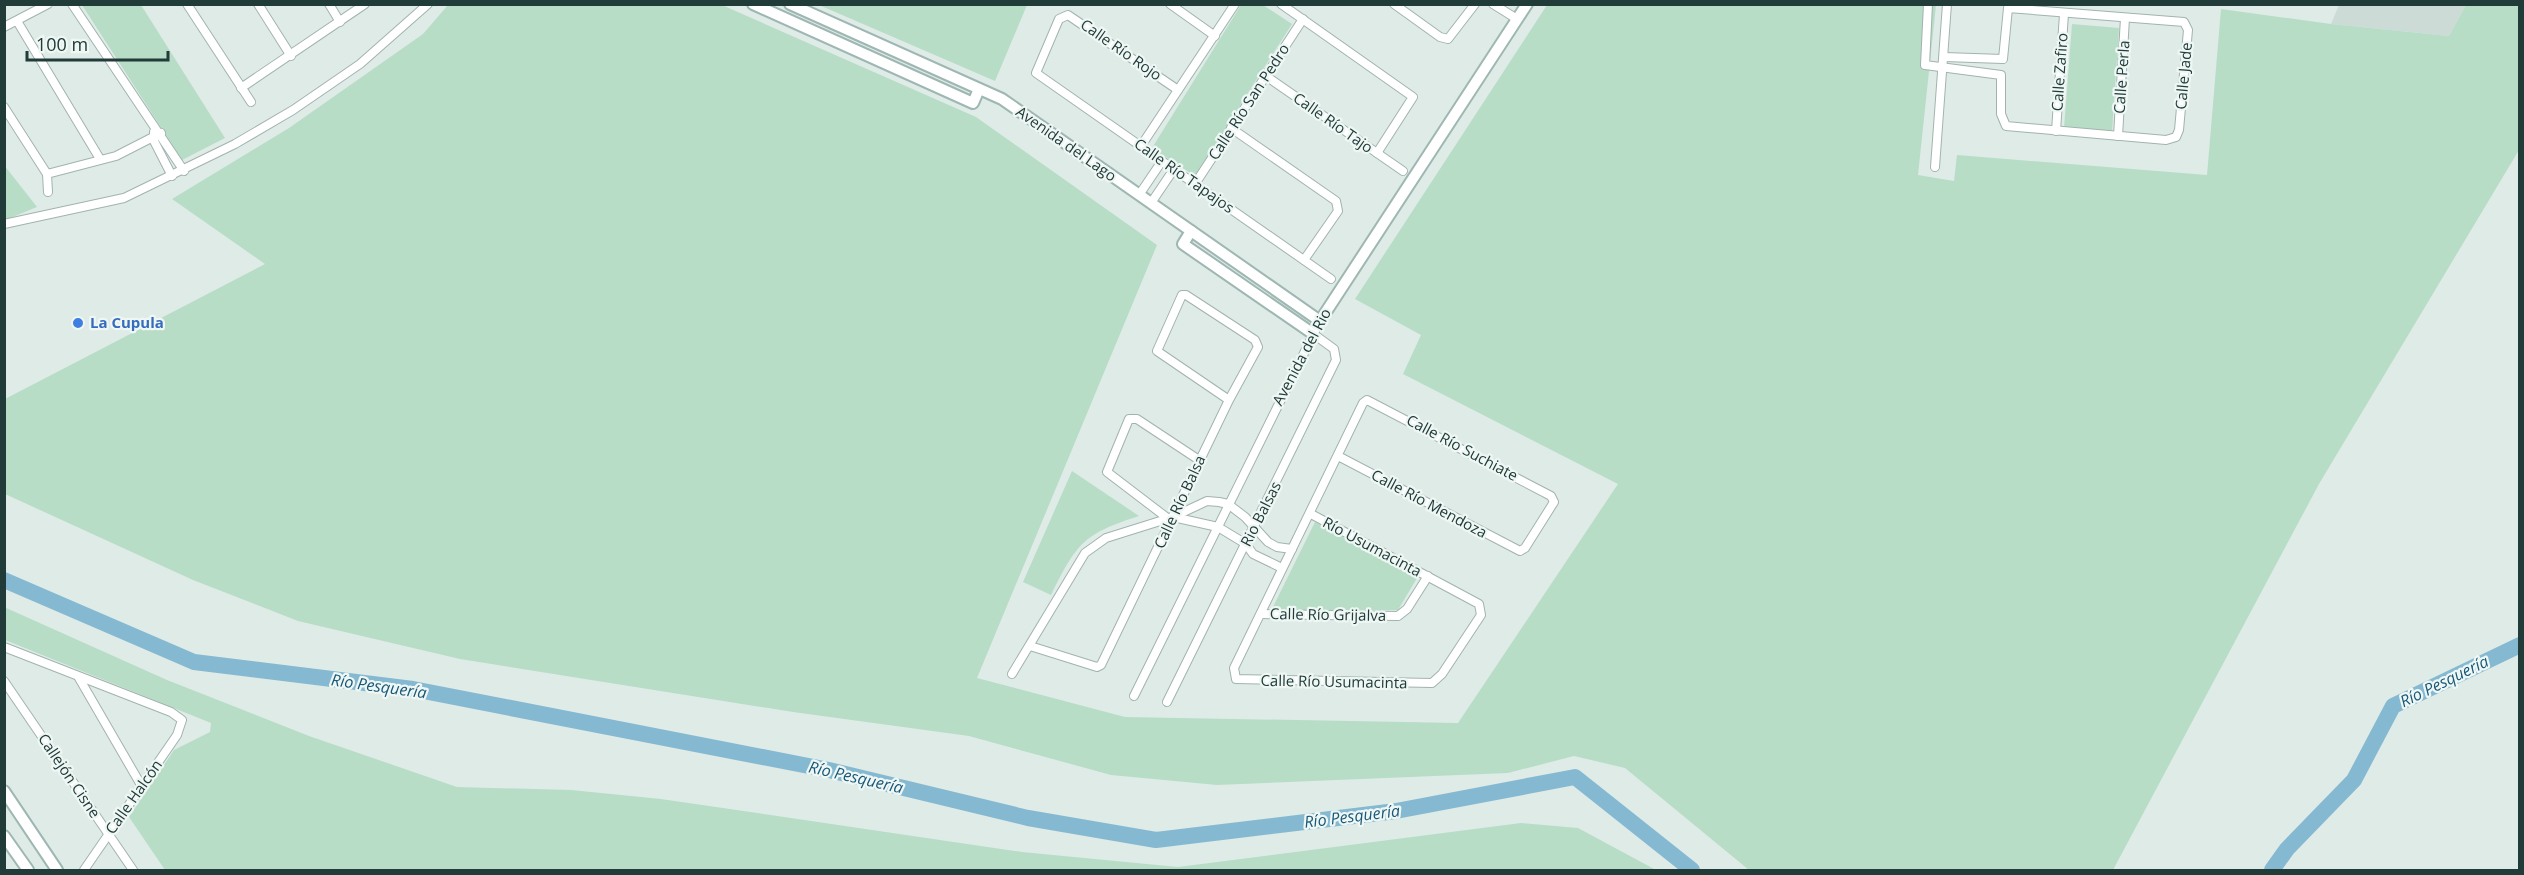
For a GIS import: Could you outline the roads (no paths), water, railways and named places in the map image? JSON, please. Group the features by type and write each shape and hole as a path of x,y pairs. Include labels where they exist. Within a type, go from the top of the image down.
{"street":[{"path":"4,27 48,4"},
{"path":"72,4 184,171"},
{"path":"187,4 250,102"},
{"path":"258,4 291,56"},
{"path":"329,4 340,22"},
{"path":"241,88 365,4"},
{"path":"4,224 49,213 108,203 184,171 293,110 360,64 428,4"},
{"path":"753,4 973,103 979,89"},
{"name":"Avenida del Lago","path":"790,4 1002,99 1320,321"},
{"path":"1170,4 1215,36"},
{"path":"1141,146 1235,4"},
{"path":"1281,4 1413,97 1377,153"},
{"path":"1394,4 1440,37 1448,39 1452,37 1475,4"},
{"path":"1493,4 1517,20"},
{"path":"1928,4 1923,61 1929,68 1943,70"},
{"path":"1935,167 1947,4"},
{"name":"Avenida del Rio","path":"1134,696 1312,333 1517,20 1524,5"},
{"name":"Calle Jade","path":"1943,70 2001,75 2001,114 2006,126 2166,140 2177,135 2188,30 2184,22 2008,8 2003,59 1944,57"},
{"name":"Calle Zafiro","path":"2056,131 2064,14"},
{"name":"Calle Río Tapajos","path":"1062,15 1036,73 1331,279"},
{"name":"Calle Río Rojo","path":"1062,15 1074,17 1178,90"},
{"name":"Calle Perla","path":"2118,136 2126,18"},
{"name":"Calle Río San Pedro","path":"1195,184 1303,20"},
{"path":"17,21 100,159"},
{"path":"844,45 850,31"},
{"name":"Calle Río Tajo","path":"1265,75 1403,171"},
{"path":"4,107 47,174 48,192"},
{"path":"1232,128 1333,198 1338,206 1338,211 1304,260"},
{"path":"47,174 116,156 156,132"},
{"path":"156,132 172,176"},
{"path":"1139,195 1162,161"},
{"path":"1151,203 1174,170"},
{"path":"1191,231 1183,243 1312,333"},
{"name":"Calle Río Balsa","path":"1030,646 1097,667 1102,662 1170,517 1228,400 1258,347 1257,342 1185,295 1180,296 1158,347 1158,354 1228,400"},
{"name":"Rio Balsas","path":"1167,702 1255,528 1336,360 1334,349 1312,333"},
{"name":"Calle Río Suchiate","path":"1338,456 1363,403 1373,400 1554,499 1521,551"},
{"path":"1199,460 1131,417 1107,472 1170,517 1218,528 1246,544 1253,554 1282,568"},
{"path":"1311,514 1338,456"},
{"name":"Calle Río Mendoza","path":"1338,456 1521,551"},
{"path":"1012,674 1085,553 1106,538 1170,517 1207,501 1228,504 1277,547 1292,549"},
{"name":"Río Usumacinta","path":"1236,679 1234,668 1311,514 1479,604 1482,611 1442,674 1432,683"},
{"name":"Calle Río Grijalva","path":"1261,614 1395,617 1407,609 1428,576"},
{"path":"4,647 79,678 141,785"},
{"name":"Calle Halcón","path":"79,678 171,712 183,723 84,870"},
{"name":"Calle Río Usumacinta","path":"1236,679 1432,683"},
{"name":"Callejón Cisne","path":"4,681 132,870"},
{"path":"4,791 57,870"},
{"path":"4,836 28,870"}],"waterway":[{"name":"Río Pesquería","path":"4,580 194,662 413,689 829,770 1028,818 1156,840 1396,811 1575,777 1692,870"},
{"name":"Río Pesquería","path":"2272,870 2287,849 2354,780 2393,706 2520,645"}],"place":[{"name":"La Cupula","path":"78,323"}]}
